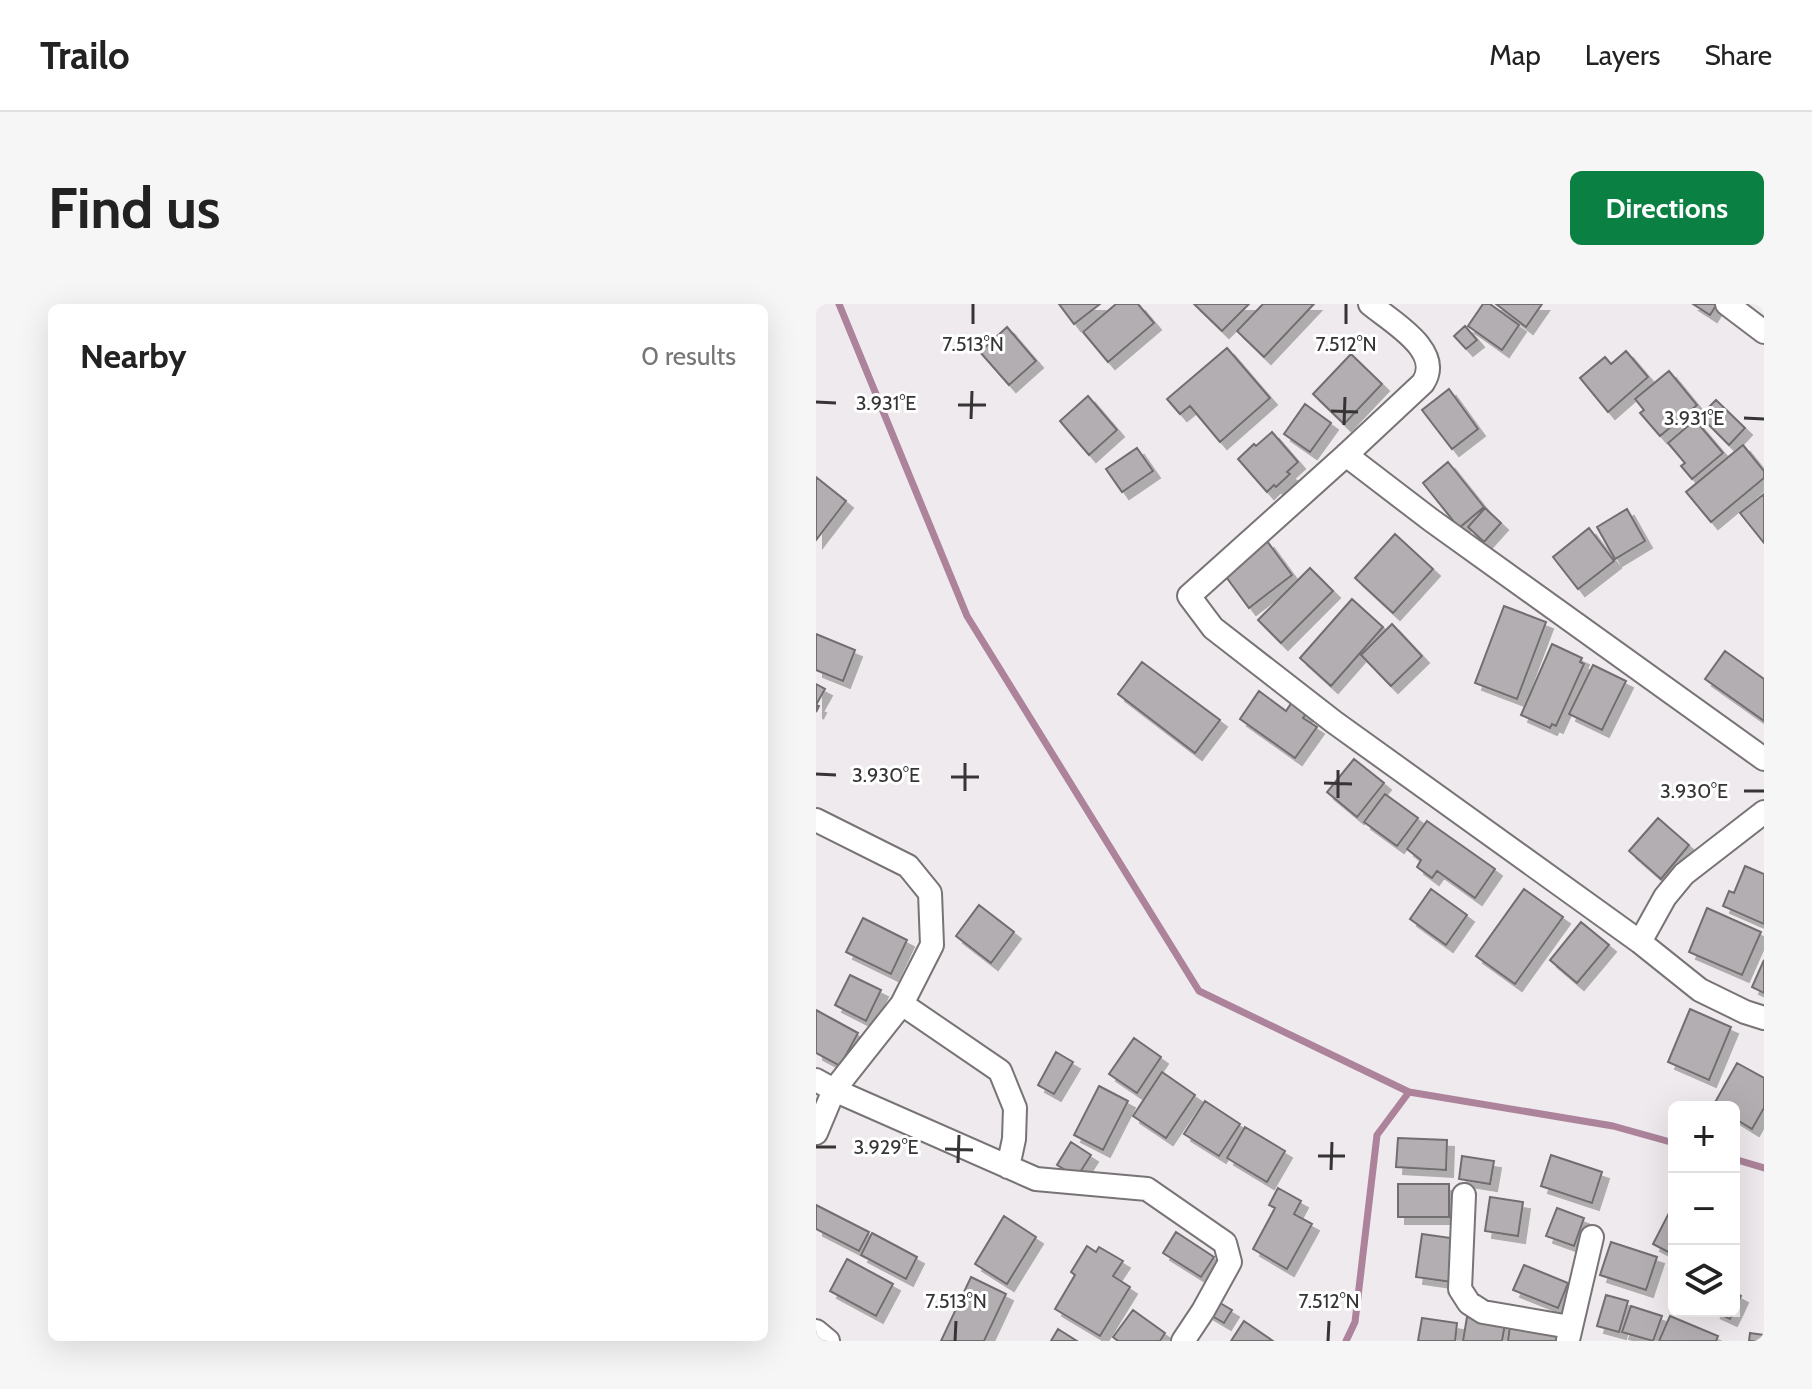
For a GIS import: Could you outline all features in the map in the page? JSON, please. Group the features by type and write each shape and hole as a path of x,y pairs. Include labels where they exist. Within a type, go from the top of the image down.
{"street":[{"path":"1370,304 1418,343 1425,354 1428,376 1346,455 1189,596 1213,628 1334,722 1640,942 1700,990 1764,1018"},
{"path":"1727,304 1759,320"},
{"path":"1346,455 1431,520 1764,759"},
{"path":"1640,942 1665,897 1684,874 1764,812"},
{"path":"816,820 908,866 930,893 932,945 902,1004 825,1085 816,1133"},
{"path":"902,1004 1000,1071 1015,1108 1014,1139 1008,1167"},
{"path":"825,1085 1036,1179 1147,1189 1225,1243 1230,1262 1183,1341"},
{"path":"1464,1195 1460,1289 1469,1303 1483,1312 1569,1334 1592,1237"},
{"path":"816,1331 828,1341"}],"building":[{"path":"1059,304 1100,304 1074,324"},
{"path":"1116,304 1138,304 1154,323 1108,362 1083,332"},
{"path":"1194,304 1249,304 1222,331"},
{"path":"1263,304 1314,304 1264,357 1237,331"},
{"path":"1483,304 1490,304 1519,325 1502,350 1468,326"},
{"path":"1496,304 1542,304 1526,327"},
{"path":"1693,304 1717,304 1710,315"},
{"path":"1465,326 1477,340 1466,349 1454,336"},
{"path":"1007,327 1036,361 1009,385 980,352"},
{"path":"1227,348 1270,398 1220,442 1190,406 1180,414 1167,399"},
{"path":"1626,351 1648,377 1608,412 1580,378 1605,357 1611,364"},
{"path":"1351,354 1382,384 1344,424 1313,394"},
{"path":"1669,371 1697,405 1660,436 1640,413 1644,410 1635,399"},
{"path":"1449,389 1478,429 1452,449 1422,410"},
{"path":"1088,396 1117,430 1089,455 1060,421"},
{"path":"1716,400 1745,428 1729,445 1700,416"},
{"path":"1305,404 1331,423 1310,452 1284,434"},
{"path":"1695,420 1723,453 1692,479 1681,466 1685,463 1668,443"},
{"path":"1272,432 1298,462 1287,472 1290,474 1267,492 1238,459"},
{"path":"1743,445 1764,471 1764,478 1711,522 1686,492"},
{"path":"1137,448 1153,471 1122,492 1106,469"},
{"path":"1448,462 1484,507 1459,528 1423,483"},
{"path":"816,477 846,501 816,540"},
{"path":"1764,494 1764,543 1740,513"},
{"path":"1485,508 1501,523 1484,542 1468,527"},
{"path":"1627,509 1645,541 1615,559 1597,527"},
{"path":"1589,528 1614,561 1578,589 1553,557"},
{"path":"1395,534 1433,569 1393,613 1355,578"},
{"path":"1267,541 1292,575 1249,608 1224,574"},
{"path":"1310,568 1333,591 1281,643 1258,620"},
{"path":"1352,599 1383,627 1331,686 1300,658"},
{"path":"1504,606 1546,622 1517,699 1475,683"},
{"path":"1392,624 1422,656 1391,686 1361,655"},
{"path":"816,634 855,650 843,681 816,670"},
{"path":"1552,644 1582,658 1580,662 1584,664 1556,726 1552,724 1550,728 1521,715"},
{"path":"1725,651 1764,679 1764,721 1705,679"},
{"path":"1142,662 1220,720 1195,753 1118,694"},
{"path":"1593,665 1626,681 1602,730 1569,714"},
{"path":"816,684 825,689 816,705"},
{"path":"1259,691 1286,711 1294,699 1309,710 1303,718 1317,727 1295,758 1240,719"},
{"path":"1354,759 1384,783 1357,817 1327,792"},
{"path":"1385,794 1418,818 1397,846 1364,822"},
{"path":"1658,818 1689,845 1661,879 1629,851"},
{"path":"1427,821 1495,869 1475,898 1437,871 1432,878 1417,867 1421,860 1407,849"},
{"path":"1745,866 1764,874 1764,924 1723,906 1729,891 1734,893"},
{"path":"1431,889 1467,915 1446,945 1410,919"},
{"path":"1524,889 1563,917 1515,984 1476,956"},
{"path":"979,905 1014,932 991,963 956,936"},
{"path":"1707,908 1761,932 1742,975 1689,952"},
{"path":"863,918 907,940 891,974 846,952"},
{"path":"1581,922 1609,945 1577,983 1550,960"},
{"path":"1764,960 1764,993 1752,987"},
{"path":"850,975 881,990 866,1021 835,1005"},
{"path":"1690,1009 1731,1027 1709,1080 1668,1062"},
{"path":"816,1010 858,1033 840,1066 816,1053"},
{"path":"1134,1038 1161,1057 1137,1093 1109,1074"},
{"path":"1056,1052 1073,1062 1054,1094 1038,1085"},
{"path":"1737,1063 1764,1078 1764,1108 1752,1129 1740,1122 1740,1101 1716,1101"},
{"path":"1162,1072 1195,1095 1166,1138 1133,1116"},
{"path":"1099,1086 1128,1101 1103,1150 1074,1135"},
{"path":"1205,1101 1240,1124 1219,1156 1184,1134"},
{"path":"1245,1127 1285,1151 1267,1182 1227,1158"},
{"path":"1398,1138 1447,1140 1446,1170 1396,1167"},
{"path":"1071,1142 1091,1155 1077,1177 1057,1165"},
{"path":"1551,1155 1602,1172 1592,1203 1541,1186"},
{"path":"1462,1156 1494,1161 1490,1184 1459,1179"},
{"path":"1398,1184 1449,1184 1449,1217 1398,1217"},
{"path":"1278,1188 1301,1201 1294,1214 1312,1224 1287,1269 1253,1249 1275,1208 1269,1205"},
{"path":"1490,1197 1523,1202 1518,1236 1485,1231"},
{"path":"816,1205 869,1232 859,1251 816,1229"},
{"path":"1557,1208 1584,1218 1574,1246 1546,1236"},
{"path":"1668,1215 1668,1252 1653,1244"},
{"path":"1004,1216 1036,1237 1007,1284 975,1264"},
{"path":"1176,1232 1214,1257 1201,1277 1163,1253"},
{"path":"872,1233 917,1257 906,1279 861,1255"},
{"path":"1422,1234 1458,1239 1452,1282 1416,1277"},
{"path":"1611,1242 1657,1257 1646,1290 1600,1275"},
{"path":"1087,1246 1096,1252 1099,1247 1123,1261 1113,1276 1130,1287 1100,1336 1055,1309 1075,1275 1071,1272"},
{"path":"847,1259 893,1284 876,1316 830,1291"},
{"path":"1524,1265 1568,1283 1558,1308 1513,1290"},
{"path":"971,1277 1006,1294 984,1341 941,1341"},
{"path":"1606,1295 1628,1301 1619,1332 1597,1326"},
{"path":"1215,1300 1232,1310 1224,1323 1207,1313"},
{"path":"1631,1306 1662,1316 1653,1341 1622,1332"},
{"path":"1133,1310 1165,1333 1160,1341 1118,1341 1113,1337"},
{"path":"1467,1317 1505,1324 1502,1341 1463,1341"},
{"path":"1670,1317 1718,1336 1716,1341 1659,1341"},
{"path":"1422,1318 1457,1323 1455,1341 1418,1341"},
{"path":"1244,1321 1273,1341 1231,1341"},
{"path":"1510,1326 1558,1333 1557,1341 1508,1341"},
{"path":"1058,1329 1077,1341 1051,1341"},
{"path":"1750,1333 1764,1335 1763,1341 1749,1341"}],"waterway":[{"path":"839,304 967,616 1199,991 1409,1092 1613,1126 1668,1141"},
{"path":"1346,1341 1355,1322 1377,1135 1409,1092"},
{"path":"1740,1161 1764,1168"}]}
